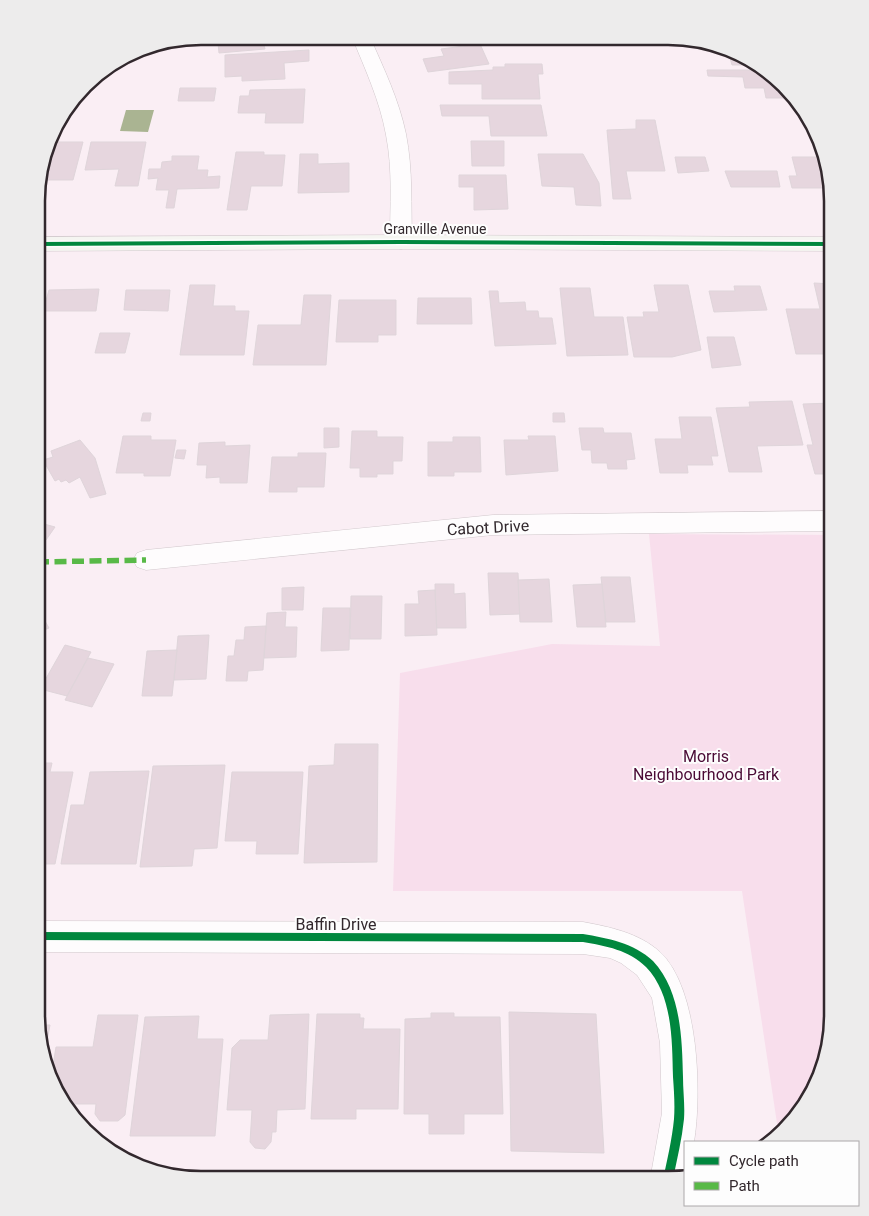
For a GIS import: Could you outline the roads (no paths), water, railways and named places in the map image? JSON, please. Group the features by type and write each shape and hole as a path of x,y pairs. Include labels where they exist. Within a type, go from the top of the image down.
{"street":[{"path":"365,45 379,77 396,134 399,158 401,242"},
{"name":"Granville Avenue","path":"45,244 401,242 824,244"},
{"name":"Cabot Drive","path":"146,560 493,525 824,522"},
{"name":"Baffin Drive","path":"45,936 583,938 601,940 634,952 648,964 665,986 673,1007 677,1036 679,1118 670,1171"}],"park label":[{"name":"Morris Neighbourhood Park","path":"706,765"}]}
